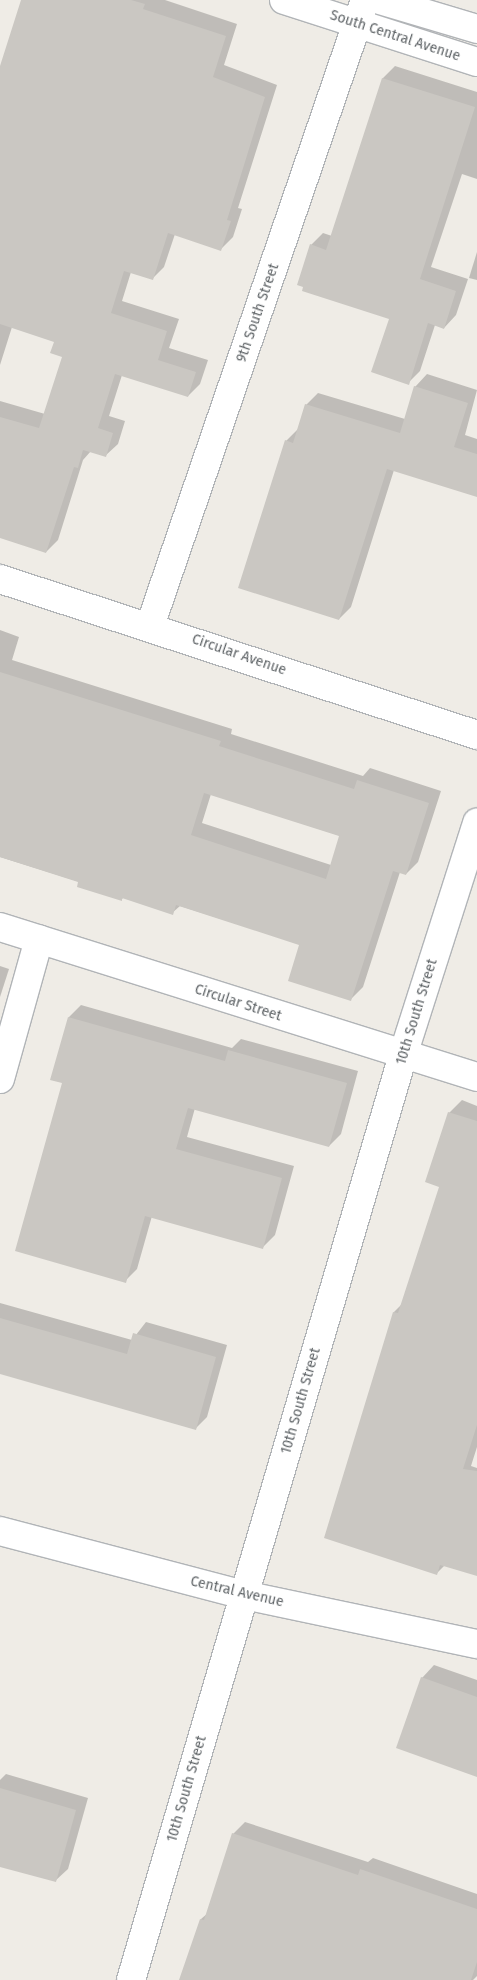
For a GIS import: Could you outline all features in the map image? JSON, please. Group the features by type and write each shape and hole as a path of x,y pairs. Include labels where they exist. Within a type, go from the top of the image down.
{"street":[{"name":"South Central Avenue","path":"284,0 361,12 477,62"},
{"path":"380,0 477,29"},
{"name":"9th South Street","path":"150,626 361,12"},
{"name":"Circular Avenue","path":"0,579 150,626 477,735"},
{"name":"10th South Street","path":"131,1980 403,1055 477,823"},
{"name":"Circular Street","path":"0,927 477,1077"},
{"path":"0,1079 39,939"},
{"name":"Central Avenue","path":"0,1531 244,1594 477,1644"}],"building":[{"path":"21,0 131,0 145,4 143,9 226,36 213,77 265,97 227,220 231,221 221,251 168,233 153,280 124,271 111,313 167,331 158,360 196,372 188,397 115,374 98,428 113,433 106,457 83,450 78,468 74,467 46,553 0,538 0,417 39,428 62,357 50,353 54,342 0,324 0,66"},
{"path":"382,78 475,107 420,279 456,291 444,329 428,323 409,385 371,372 389,319 302,291 303,287 297,285 310,244 326,250"},
{"path":"414,386 468,403 454,447 477,454 477,497 387,469 339,620 238,588 285,440 293,443 305,404 400,433"},
{"path":"0,672 221,741 219,746 354,789 357,780 429,803 406,875 393,871 351,1001 288,981 299,945 176,905 173,915 122,898 122,901 77,887 78,882 0,857","holes":["204,793 339,836 326,879 191,835"]},
{"path":"68,1017 225,1061 228,1050 347,1083 329,1147 188,1108 176,1149 282,1178 263,1249 145,1216 126,1283 15,1251 62,1083 50,1080"},
{"path":"448,1112 477,1121 477,1425 463,1469 477,1471 477,1576 440,1565 437,1575 324,1538 393,1312 398,1313 439,1187 425,1182"},
{"path":"0,1318 127,1354 133,1333 216,1357 196,1430 0,1374"},
{"path":"421,1677 477,1697 477,1777 396,1748"},
{"path":"0,1788 76,1810 56,1882 0,1867"},
{"path":"232,1833 358,1875 360,1869 477,1909 477,1962 471,1980 179,1980 200,1919 204,1920"}]}
